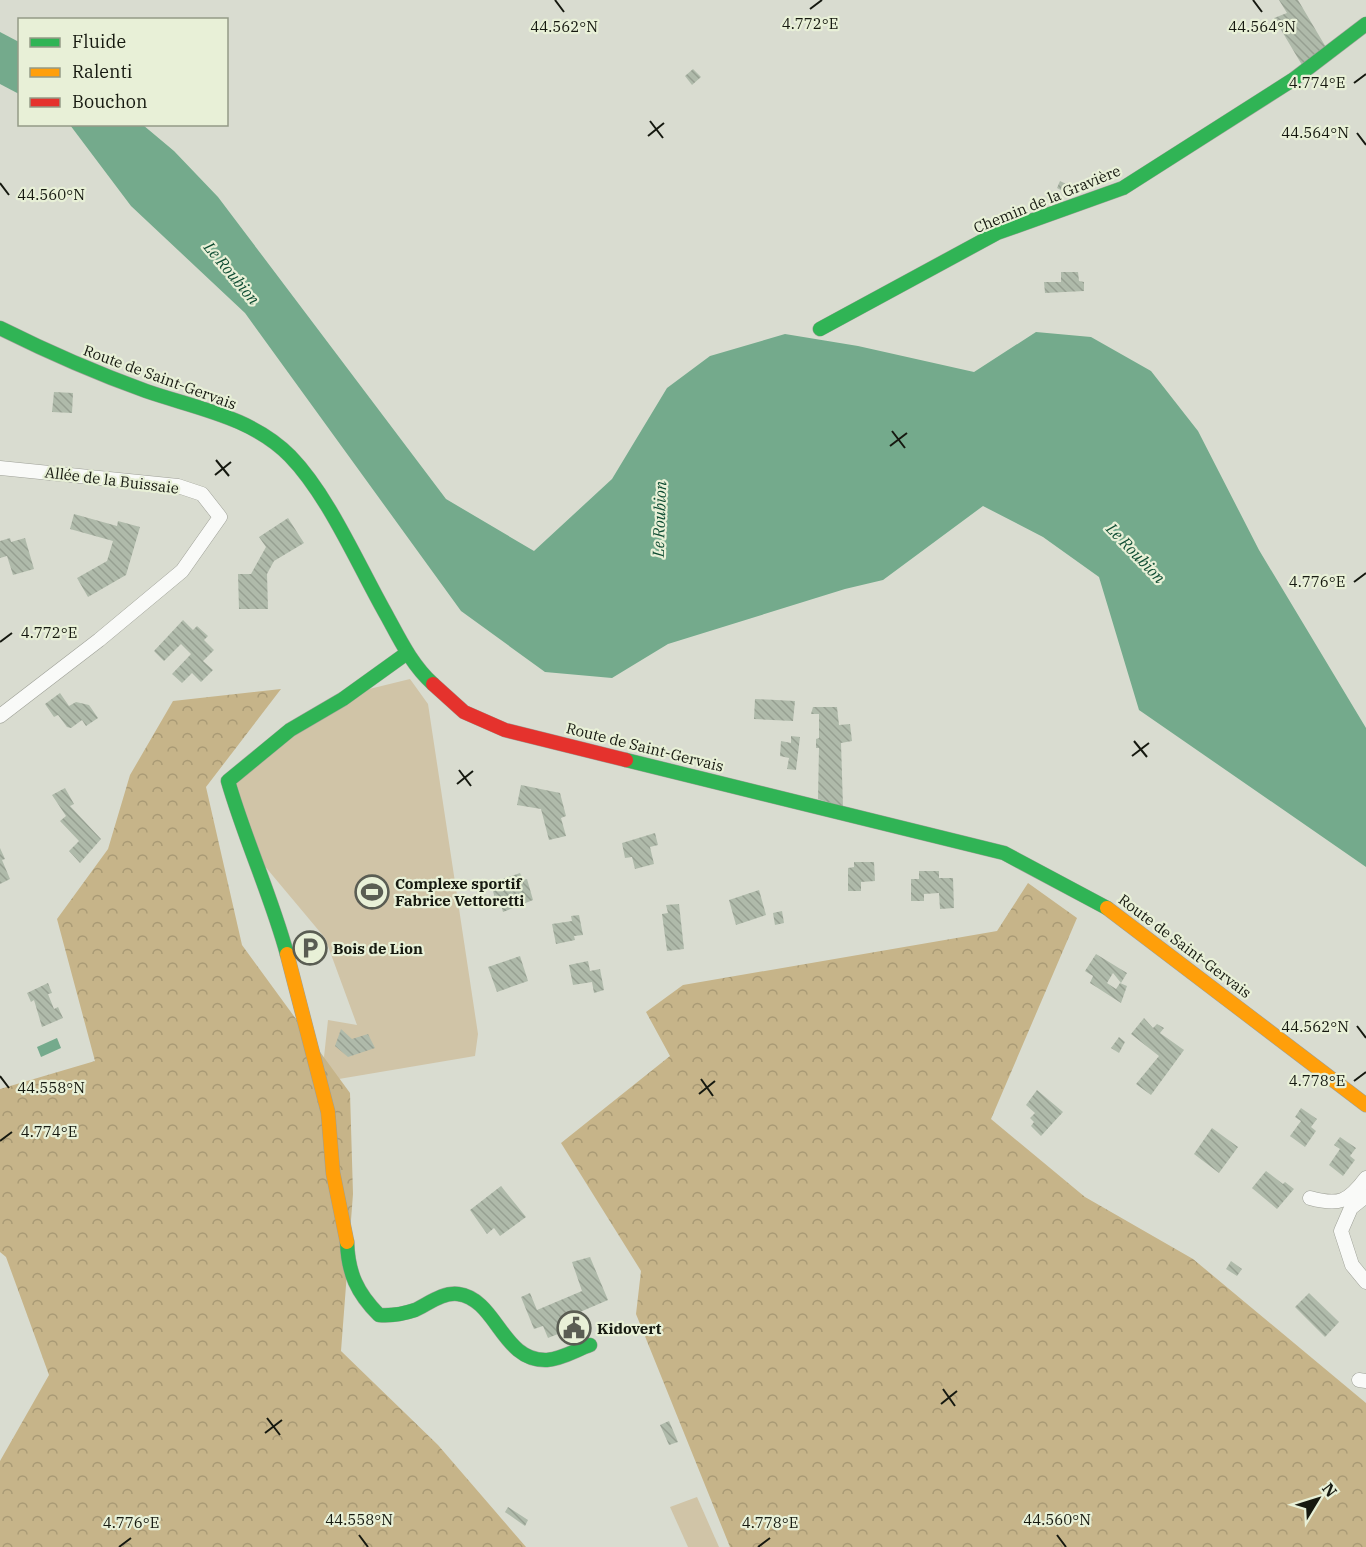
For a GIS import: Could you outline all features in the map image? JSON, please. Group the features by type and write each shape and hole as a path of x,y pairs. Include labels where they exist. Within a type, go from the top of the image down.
{"street":[{"name":"Chemin de la Gravière","path":"820,329 997,233 1123,188 1294,80 1366,24"},
{"name":"Route de Saint-Gervais","path":"0,328 71,363 149,392 204,408 236,422 256,431 290,456 320,495 407,653 423,674 464,712 505,730 1004,853 1116,913 1366,1105"},
{"name":"Allée de la Buissaie","path":"0,468 178,486 202,494 220,517 183,571 99,640 0,716"},
{"path":"407,653 343,699 290,730 228,781 244,835 275,908 313,1050 328,1112 333,1173 347,1242 348,1268 366,1302 379,1315 396,1316 442,1296 459,1294 480,1307 508,1343 528,1357 543,1361 590,1345"},
{"path":"1310,1198 1331,1204 1342,1202 1366,1179"},
{"path":"1366,1196 1351,1208 1341,1231 1352,1265 1366,1282"}],"shaded area":[{"name":"Complexe sportif Fabrice Vettoretti","path":"410,679 428,704 478,1034 475,1056 327,1081 324,1057 328,1020 357,1025 325,938 248,846 234,787 253,762 353,693"},
{"path":"697,1497 719,1547 688,1547 670,1507"}],"green space":[{"path":"281,689 206,787 242,945 350,1093 353,1194 341,1351 438,1445 526,1547 0,1547 0,1461 49,1375 6,1257 0,1252 0,1089 95,1061 57,919 108,849 130,775 173,701"},
{"path":"1028,883 1077,918 991,1119 1085,1197 1193,1259 1366,1403 1366,1547 730,1547 636,1314 641,1271 561,1143 670,1056 646,1012 683,985 997,931"}],"water":[{"path":"0,32 18,41 18,93 0,84"},
{"name":"Le Roubion","path":"71,126 144,126 174,151 218,197 446,499 534,551 612,479 667,388 710,356 785,334 858,346 974,372 1036,332 1091,337 1151,371 1198,431 1259,550 1366,728 1366,867 1139,710 1099,577 1043,537 983,506 883,580 845,589 668,644 612,678 545,672 461,611 245,313 131,206"},
{"path":"57,1038 61,1048 41,1057 37,1047"}],"building":[{"path":"1279,0 1298,0 1327,49 1302,65 1274,18 1287,13"},
{"path":"693,69 701,77 692,85 685,76"},
{"path":"1060,181 1072,187 1068,194 1057,188"},
{"path":"1061,272 1078,272 1079,281 1084,282 1084,291 1045,293 1044,282 1061,282"},
{"path":"54,392 73,393 72,413 52,412"},
{"path":"74,514 117,526 118,521 140,527 126,575 88,597 77,578 107,561 113,541 70,529"},
{"path":"288,518 304,543 274,561 267,574 268,609 239,609 238,574 251,574 266,547 259,537"},
{"path":"10,538 11,542 25,538 34,569 13,575 7,556 0,558 0,541"},
{"path":"183,620 193,630 197,626 208,636 204,640 214,650 203,661 213,670 201,682 192,673 182,683 172,674 191,654 181,644 164,661 154,651"},
{"path":"60,693 69,706 76,702 89,705 98,718 86,726 82,720 71,728 67,727 58,715 54,717 45,704"},
{"path":"755,699 795,701 793,721 754,719"},
{"path":"813,707 837,707 839,725 850,724 852,741 841,743 843,807 818,799 819,748 816,748 816,739 819,738 819,714 811,714"},
{"path":"791,736 800,737 796,770 787,769 789,758 780,756 781,741 791,743"},
{"path":"521,785 560,793 566,816 561,818 566,836 549,840 541,809 517,805"},
{"path":"65,788 74,804 70,806 101,839 80,863 69,851 79,841 60,821 66,816 52,795"},
{"path":"655,833 658,845 650,847 654,864 635,869 632,857 625,858 622,843"},
{"path":"0,848 10,879 0,884"},
{"path":"854,862 874,862 875,881 861,882 861,891 848,891 848,868 854,867"},
{"path":"919,871 939,871 939,878 953,878 954,908 940,909 939,893 924,894 924,901 911,901 911,879 919,879"},
{"path":"520,873 523,880 527,879 533,900 503,912 500,902 496,903 491,883"},
{"path":"759,890 766,915 736,925 729,900"},
{"path":"679,904 684,949 667,951 662,914 668,913 666,905"},
{"path":"782,911 784,923 775,925 773,913"},
{"path":"579,915 583,935 574,936 575,940 556,944 552,924 572,921 571,916"},
{"path":"1096,954 1127,973 1121,983 1113,973 1107,983 1116,989 1120,983 1127,986 1121,1003 1090,983 1093,976 1085,971"},
{"path":"520,956 528,981 497,992 488,967"},
{"path":"588,961 590,971 600,969 604,990 594,993 592,982 573,985 569,965"},
{"path":"48,983 52,993 48,994 54,1009 58,1007 63,1018 42,1027 34,1000 31,1002 27,993"},
{"path":"1144,1018 1153,1028 1157,1024 1164,1028 1160,1033 1184,1050 1151,1095 1136,1084 1159,1056 1131,1034"},
{"path":"341,1029 352,1039 368,1034 375,1048 348,1057 335,1046"},
{"path":"1119,1037 1125,1042 1119,1053 1111,1048"},
{"path":"1037,1090 1063,1112 1041,1136 1031,1126 1034,1122 1030,1118 1035,1113 1026,1105"},
{"path":"1301,1108 1317,1119 1311,1127 1316,1131 1305,1147 1290,1136 1301,1121 1295,1117"},
{"path":"1212,1128 1238,1147 1219,1173 1194,1154"},
{"path":"1340,1137 1356,1148 1350,1156 1355,1160 1343,1176 1329,1165 1340,1149 1334,1145"},
{"path":"1266,1171 1294,1189 1277,1209 1252,1188"},
{"path":"501,1186 526,1217 500,1236 494,1228 487,1234 470,1210"},
{"path":"590,1257 608,1300 580,1312 585,1323 548,1338 543,1326 534,1329 521,1297 530,1293 537,1310 582,1291 572,1262"},
{"path":"1231,1261 1242,1269 1237,1276 1226,1269"},
{"path":"1309,1293 1339,1322 1325,1337 1295,1307"},
{"path":"669,1421 678,1442 669,1445 660,1425"},
{"path":"508,1507 528,1520 525,1526 505,1512"}],"traffic: fast":[{"path":"820,329 997,233 1123,188 1294,79 1366,24"},
{"path":"0,328 109,377 222,415 241,423 275,443 290,456 318,491 407,652 433,684"},
{"path":"287,954 228,781 290,730 343,699 407,653"},
{"path":"626,760 1004,853 1107,908"},
{"path":"347,1242 349,1263 355,1282 365,1299 379,1315 406,1313 441,1297 458,1294 471,1298 482,1307 509,1341 532,1358 553,1359 590,1345"}],"traffic: slow":[{"path":"1107,908 1366,1105"},
{"path":"287,954 328,1112 333,1173 347,1242"}],"traffic: jam":[{"path":"433,684 464,712 505,730 626,760"}],"place":[{"name":"Complexe sportif Fabrice Vettoretti","path":"372,892"},
{"name":"Bois de Lion","path":"310,948"},
{"name":"Kidovert","path":"574,1328"}]}
